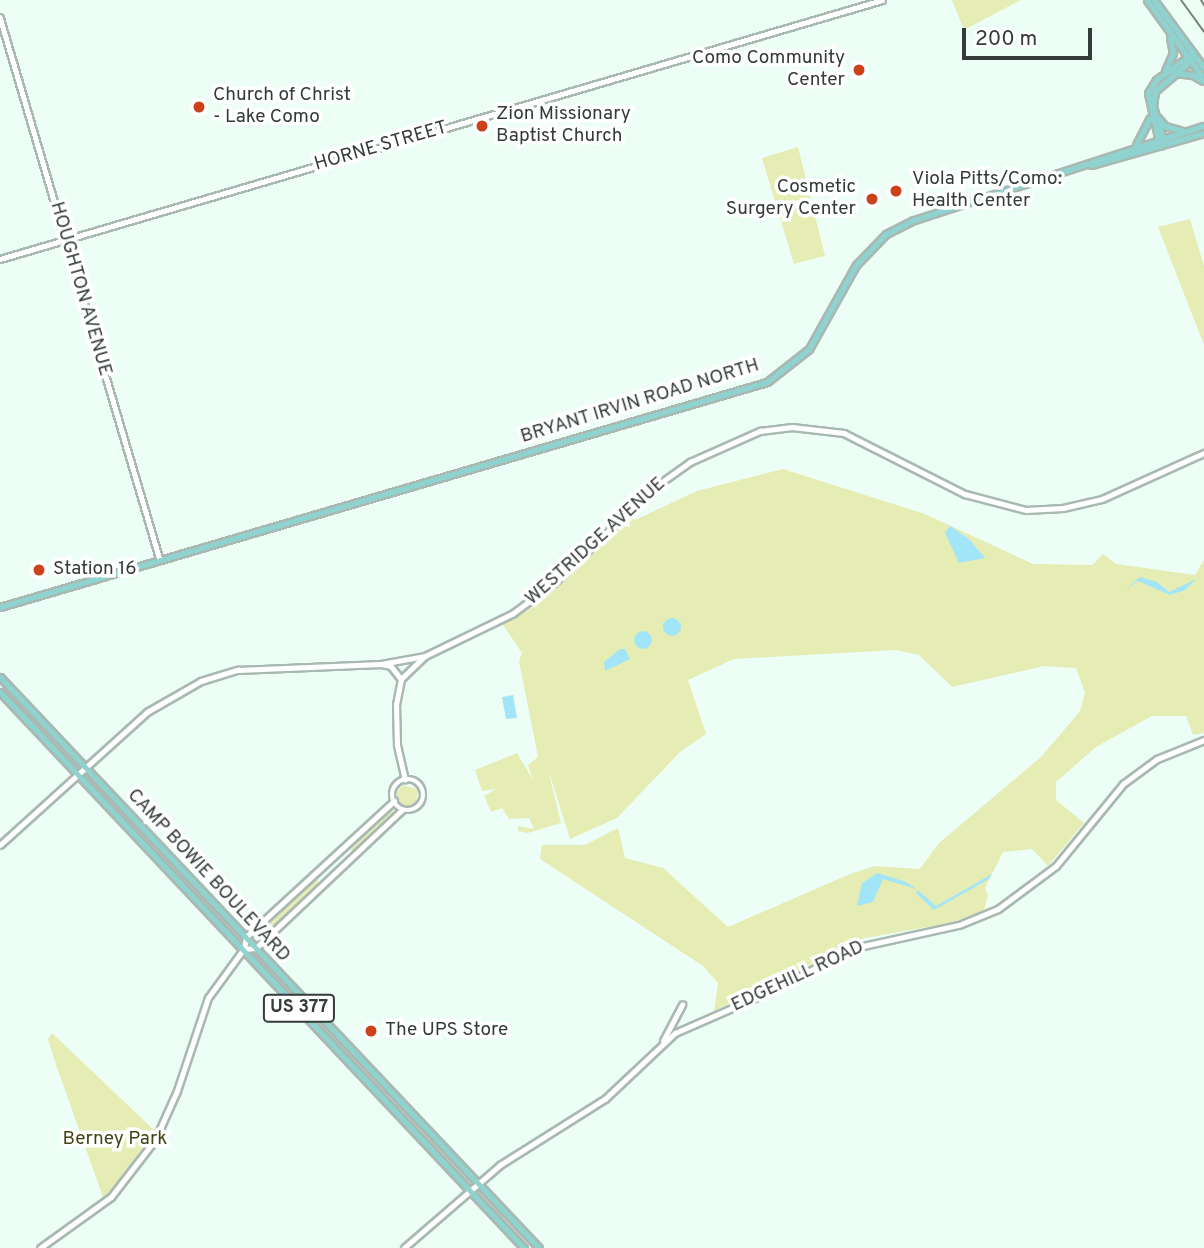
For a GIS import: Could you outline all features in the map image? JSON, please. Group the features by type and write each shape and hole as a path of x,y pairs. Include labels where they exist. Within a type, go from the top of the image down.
{"main road":[{"path":"1147,0 1169,32 1204,68"},
{"path":"1154,0 1204,81"},
{"path":"1163,146 1148,93 1163,74 1173,53 1169,32"},
{"path":"1136,145 1153,114 1155,91 1191,57"},
{"path":"1163,74 1191,57"},
{"path":"1174,73 1193,75 1204,81"},
{"path":"1153,114 1165,126 1185,131"},
{"name":"BRYANT IRVIN ROAD NORTH","path":"1091,165 1136,145 1204,126"},
{"name":"BRYANT IRVIN ROAD NORTH","path":"160,560 767,382 791,368 809,349 856,265 886,234 914,220 1204,133"},
{"path":"0,607 160,560"},
{"name":"CAMP BOWIE BOULEVARD","path":"0,677 246,937 327,1027 539,1248"},
{"name":"CAMP BOWIE BOULEVARD","path":"0,692 524,1248"},
{"path":"304,1014 310,1012 327,1027"}],"street":[{"name":"HORNE STREET","path":"0,259 882,0"},
{"name":"HOUGHTON AVENUE","path":"0,17 160,560"},
{"name":"WESTRIDGE AVENUE","path":"0,845 155,706 213,677 267,668 381,664 425,656 481,633 527,604 652,489 690,462 760,431 792,428 844,433 965,494 1026,510 1097,501 1204,453"},
{"path":"405,780 396,731 401,679 425,656"},
{"path":"381,664 391,666 401,679"},
{"name":"EDGEHILL ROAD","path":"404,1248 478,1182 605,1099 662,1042 853,947 959,925 998,909 1056,866 1123,784 1157,759 1204,740"},
{"path":"402,810 394,801 394,789 405,780"},
{"path":"244,949 256,948 402,810 415,810 423,799 419,784 405,780"},
{"path":"40,1248 111,1197 155,1140 177,1091 208,998 244,949 246,937 394,801"},
{"path":"662,1042 682,1005"}],"green space":[{"path":"952,0 1021,0 964,30"},
{"path":"798,147 825,256 794,264 762,158"},
{"path":"1190,219 1204,266 1204,345 1158,227"},
{"path":"783,469 925,514 1033,564 1092,565 1103,554 1116,564 1195,575 1204,560 1204,733 1193,735 1186,716 1152,716 1096,747 1056,782 1056,800 1084,823 1048,866 1032,849 1003,852 985,888 988,895 984,911 950,923 865,938 714,1011 718,983 703,966 540,859 542,845 585,845 618,828 625,858 663,868 728,927 874,866 920,869 939,843 1041,757 1080,711 1085,693 1076,668 1044,666 952,687 919,655 896,650 734,659 688,680 706,734 680,752 617,818 570,839 548,769 561,823 528,833 518,831 518,826 534,829 529,818 509,819 502,808 491,812 484,796 496,789 482,791 475,770 517,753 533,780 528,765 538,757 519,661 522,653 503,625 538,604 629,513 635,520 697,491"},
{"path":"403,785 419,790 415,806 405,807 397,801 397,792"},
{"path":"390,807 395,814 355,851 350,850"},
{"path":"313,880 318,880 318,885 261,939 256,937"},
{"name":"Berney Park","path":"52,1033 155,1131 104,1200 54,1059 48,1039"}],"water":[{"path":"950,526 969,539 985,558 959,563 945,533"},
{"path":"1140,577 1157,582 1169,592 1196,579 1185,590 1170,595 1138,581 1126,589"},
{"path":"668,618 676,618 681,627 679,634 668,636 663,631 663,623"},
{"path":"643,631 649,634 652,640 649,646 643,649 637,646 634,640 637,634"},
{"path":"620,649 625,649 630,659 605,671 604,662"},
{"path":"513,695 517,718 506,719 502,697"},
{"path":"877,873 906,882 916,889 883,879 873,902 857,906 862,883"},
{"path":"992,874 989,879 934,910 916,893 918,890 936,906"}],"railway":[{"path":"1181,0 1204,32"},
{"path":"1201,0 1204,5"}],"place":[{"name":"Como Community Center","path":"859,70"},
{"name":"Church of Christ - Lake Como","path":"199,107"},
{"name":"Zion Missionary Baptist Church","path":"482,126"},
{"name":"Viola Pitts/Como: Health Center","path":"896,191"},
{"name":"Cosmetic Surgery Center","path":"872,199"},
{"name":"Station 16","path":"39,570"},
{"name":"The UPS Store","path":"371,1031"}]}
